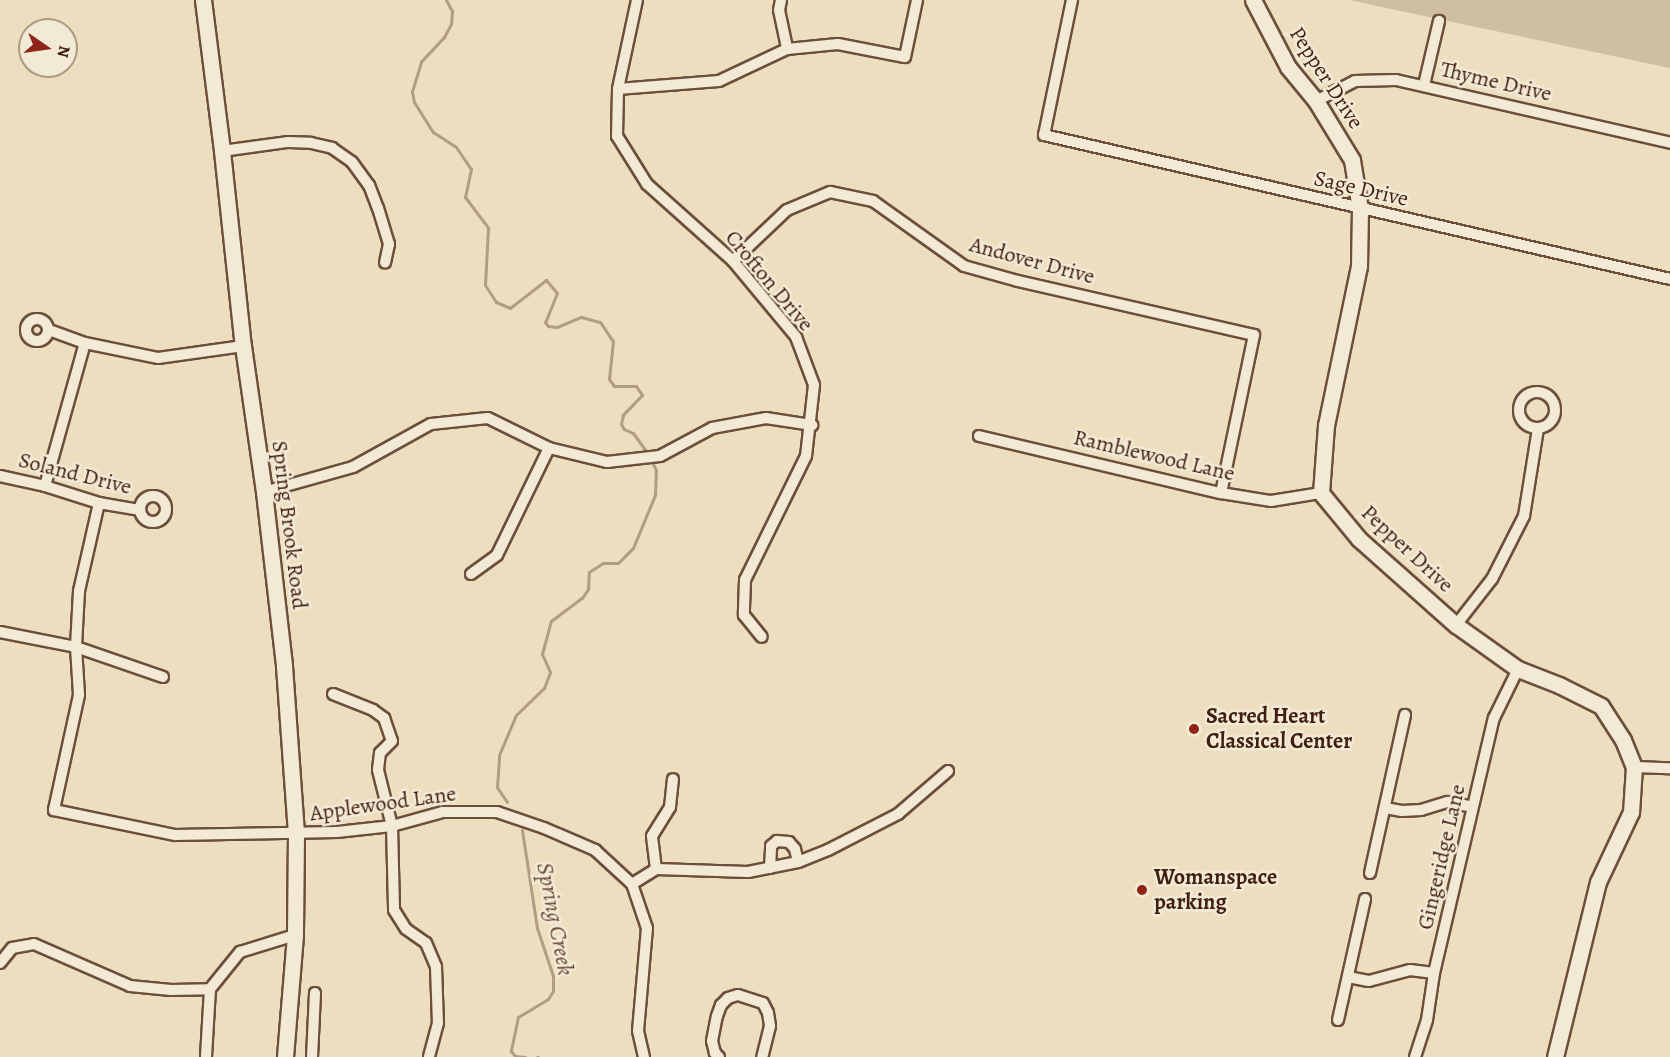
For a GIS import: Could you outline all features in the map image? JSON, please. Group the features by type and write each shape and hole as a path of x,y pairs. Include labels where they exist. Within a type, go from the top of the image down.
{"street":[{"name":"Spring Brook Road","path":"203,0 243,346 264,492 284,666 296,835 295,935 285,1057"},
{"name":"Crofton Drive","path":"638,0 618,89 617,136 647,184 733,261 796,337 814,385 812,425 806,456 745,580 744,615 762,637"},
{"path":"781,0 779,10 787,49"},
{"path":"618,89 719,81 787,49 838,44 905,57 917,0"},
{"name":"Sage Drive","path":"1072,0 1044,135 1670,279"},
{"name":"Pepper Drive","path":"1253,0 1288,67 1316,101 1352,160 1360,209 1359,266 1326,424 1321,493 1359,539 1456,626 1518,669 1560,685 1601,706 1623,740 1634,767 1630,812 1598,882 1556,1057"},
{"path":"1424,85 1438,21"},
{"name":"Thyme Drive","path":"1316,101 1341,87 1367,79 1396,80 1670,143"},
{"path":"222,151 288,142 311,143 332,148 352,162 369,185 389,244 385,263"},
{"name":"Andover Drive","path":"733,261 787,210 830,192 873,201 964,266 1018,281 1254,335 1221,493"},
{"path":"49,330 85,343 159,358 243,346"},
{"path":"45,486 85,343"},
{"path":"264,492 353,467 431,424 488,418 549,448 607,462 656,457 712,428 766,418 812,425"},
{"path":"1456,626 1492,579 1524,516 1538,429"},
{"name":"Ramblewood Lane","path":"979,436 1221,493 1271,501 1321,493"},
{"path":"471,574 496,555 549,448"},
{"name":"Soland Drive","path":"0,476 45,486 99,503 140,510"},
{"path":"76,646 79,591 99,503"},
{"path":"0,632 76,646 163,676"},
{"name":"Applewood Lane","path":"76,646 79,695 54,810 175,835 296,835 392,826 442,812 497,812 595,850 632,884 647,928 638,1031 644,1057"},
{"name":"Gingeridge Lane","path":"1415,1057 1426,1020 1434,973 1494,718 1518,669"},
{"path":"333,694 373,710 384,718 392,741 380,753 378,770 392,826 394,910 406,929 426,943 436,966 438,1023 429,1057"},
{"path":"1370,873 1405,715"},
{"path":"1634,767 1670,768"},
{"path":"632,884 656,869 748,872 798,862 828,850 898,814 948,771"},
{"path":"656,869 651,836 670,807 673,779"},
{"path":"1385,808 1402,812 1421,810 1448,802 1473,807"},
{"path":"770,868 771,846 777,841 789,842 795,849 798,862"},
{"path":"1338,1020 1365,899"},
{"path":"206,1057 210,989 240,952 295,935"},
{"path":"0,963 12,948 34,944 130,986 171,990 210,989"},
{"path":"1348,977 1370,981 1410,970 1434,973"},
{"path":"312,1057 315,993"},
{"path":"719,1057 714,1053 712,1041 717,1016 721,1005 728,998 738,995 763,1003 768,1013 770,1026 762,1057"}],"shaded area":[{"path":"1349,0 1670,0 1670,68 1443,20"}],"waterway":[{"name":"Spring Creek","path":"446,0 452,11 451,24 444,37 421,62 412,92 414,102 433,132 456,147 471,169 465,197 488,228 485,285 496,302 510,308 546,280 557,293 545,322 548,326 557,327 581,317 600,322 613,341 609,379 614,386 636,386 642,395 623,415 621,424 624,429 633,433 648,454"},
{"name":"Spring Creek","path":"507,802 497,787 499,755 516,715 544,688 550,672 542,654 551,621 582,598 588,589 589,572 603,563 618,563 633,548 655,495 656,470 651,460"},
{"name":"Spring Creek","path":"522,830 537,928 553,976 553,991 548,999 518,1017 511,1051 515,1056 525,1057"}],"place":[{"name":"Sacred Heart Classical Center","path":"1194,729"},
{"name":"Womanspace parking","path":"1142,890"}]}
